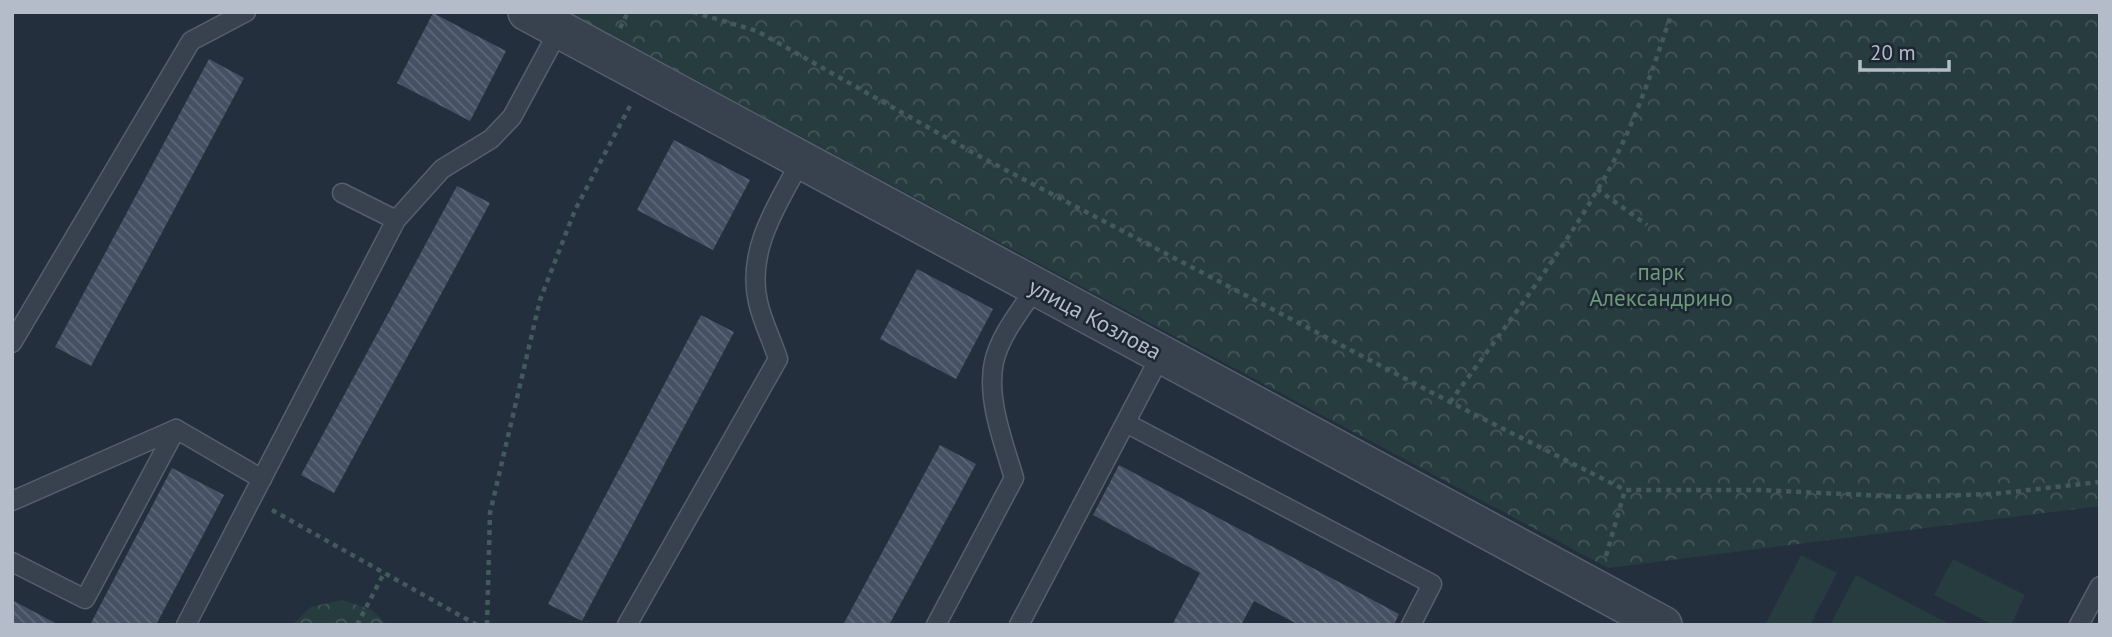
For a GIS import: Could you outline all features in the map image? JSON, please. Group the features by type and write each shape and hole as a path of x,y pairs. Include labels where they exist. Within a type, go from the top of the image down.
{"street":[{"name":"улица Козлова","path":"527,12 1663,625"}],"lane":[{"path":"12,344 191,41 246,12"},
{"path":"186,625 396,220 442,169 491,139 512,117 559,30"},
{"path":"627,625 778,359 758,301 757,267 764,229 802,159"},
{"path":"342,193 396,220"},
{"path":"936,625 1014,478 993,387 993,363 1001,342 1036,287"},
{"path":"1019,625 1161,355"},
{"path":"1126,423 1432,584 1410,625"},
{"path":"176,429 262,479"},
{"path":"12,501 176,429"},
{"path":"12,562 85,599 176,429"},
{"path":"2079,625 2100,586"}],"path":[{"path":"693,12 757,31 979,156 1450,402 1625,490 1761,490 1906,496 1993,494 2100,482"},
{"path":"1450,402 1538,282 1609,170 1647,87 1672,12"},
{"path":"486,625 490,513 540,300 575,211 635,97"},
{"path":"1597,189 1647,225"},
{"path":"1605,562 1625,490"},
{"path":"253,499 477,625"},
{"path":"357,625 384,573"}],"green space":[{"name":"парк Александрино","path":"568,12 2100,12 2100,506 1608,568"},
{"path":"1801,555 1837,573 1810,625 1765,625"},
{"path":"1953,559 2025,595 2011,625 1994,625 1934,595"},
{"path":"1856,575 1951,625 1830,625"},
{"path":"342,600 372,610 387,625 292,625 311,607"}],"building":[{"path":"433,13 506,51 470,121 397,83"},
{"path":"209,59 244,78 91,366 55,347"},
{"path":"674,140 750,180 713,250 637,210"},
{"path":"457,186 490,203 334,493 301,475"},
{"path":"917,269 993,309 956,379 880,339"},
{"path":"701,315 734,332 582,621 548,604"},
{"path":"940,445 976,464 958,498 889,625 843,625"},
{"path":"1119,465 1399,614 1394,625 1299,625 1254,601 1241,625 1172,625 1200,573 1093,515"},
{"path":"172,468 224,495 156,625 90,625"},
{"path":"12,600 59,625 12,625"}]}
